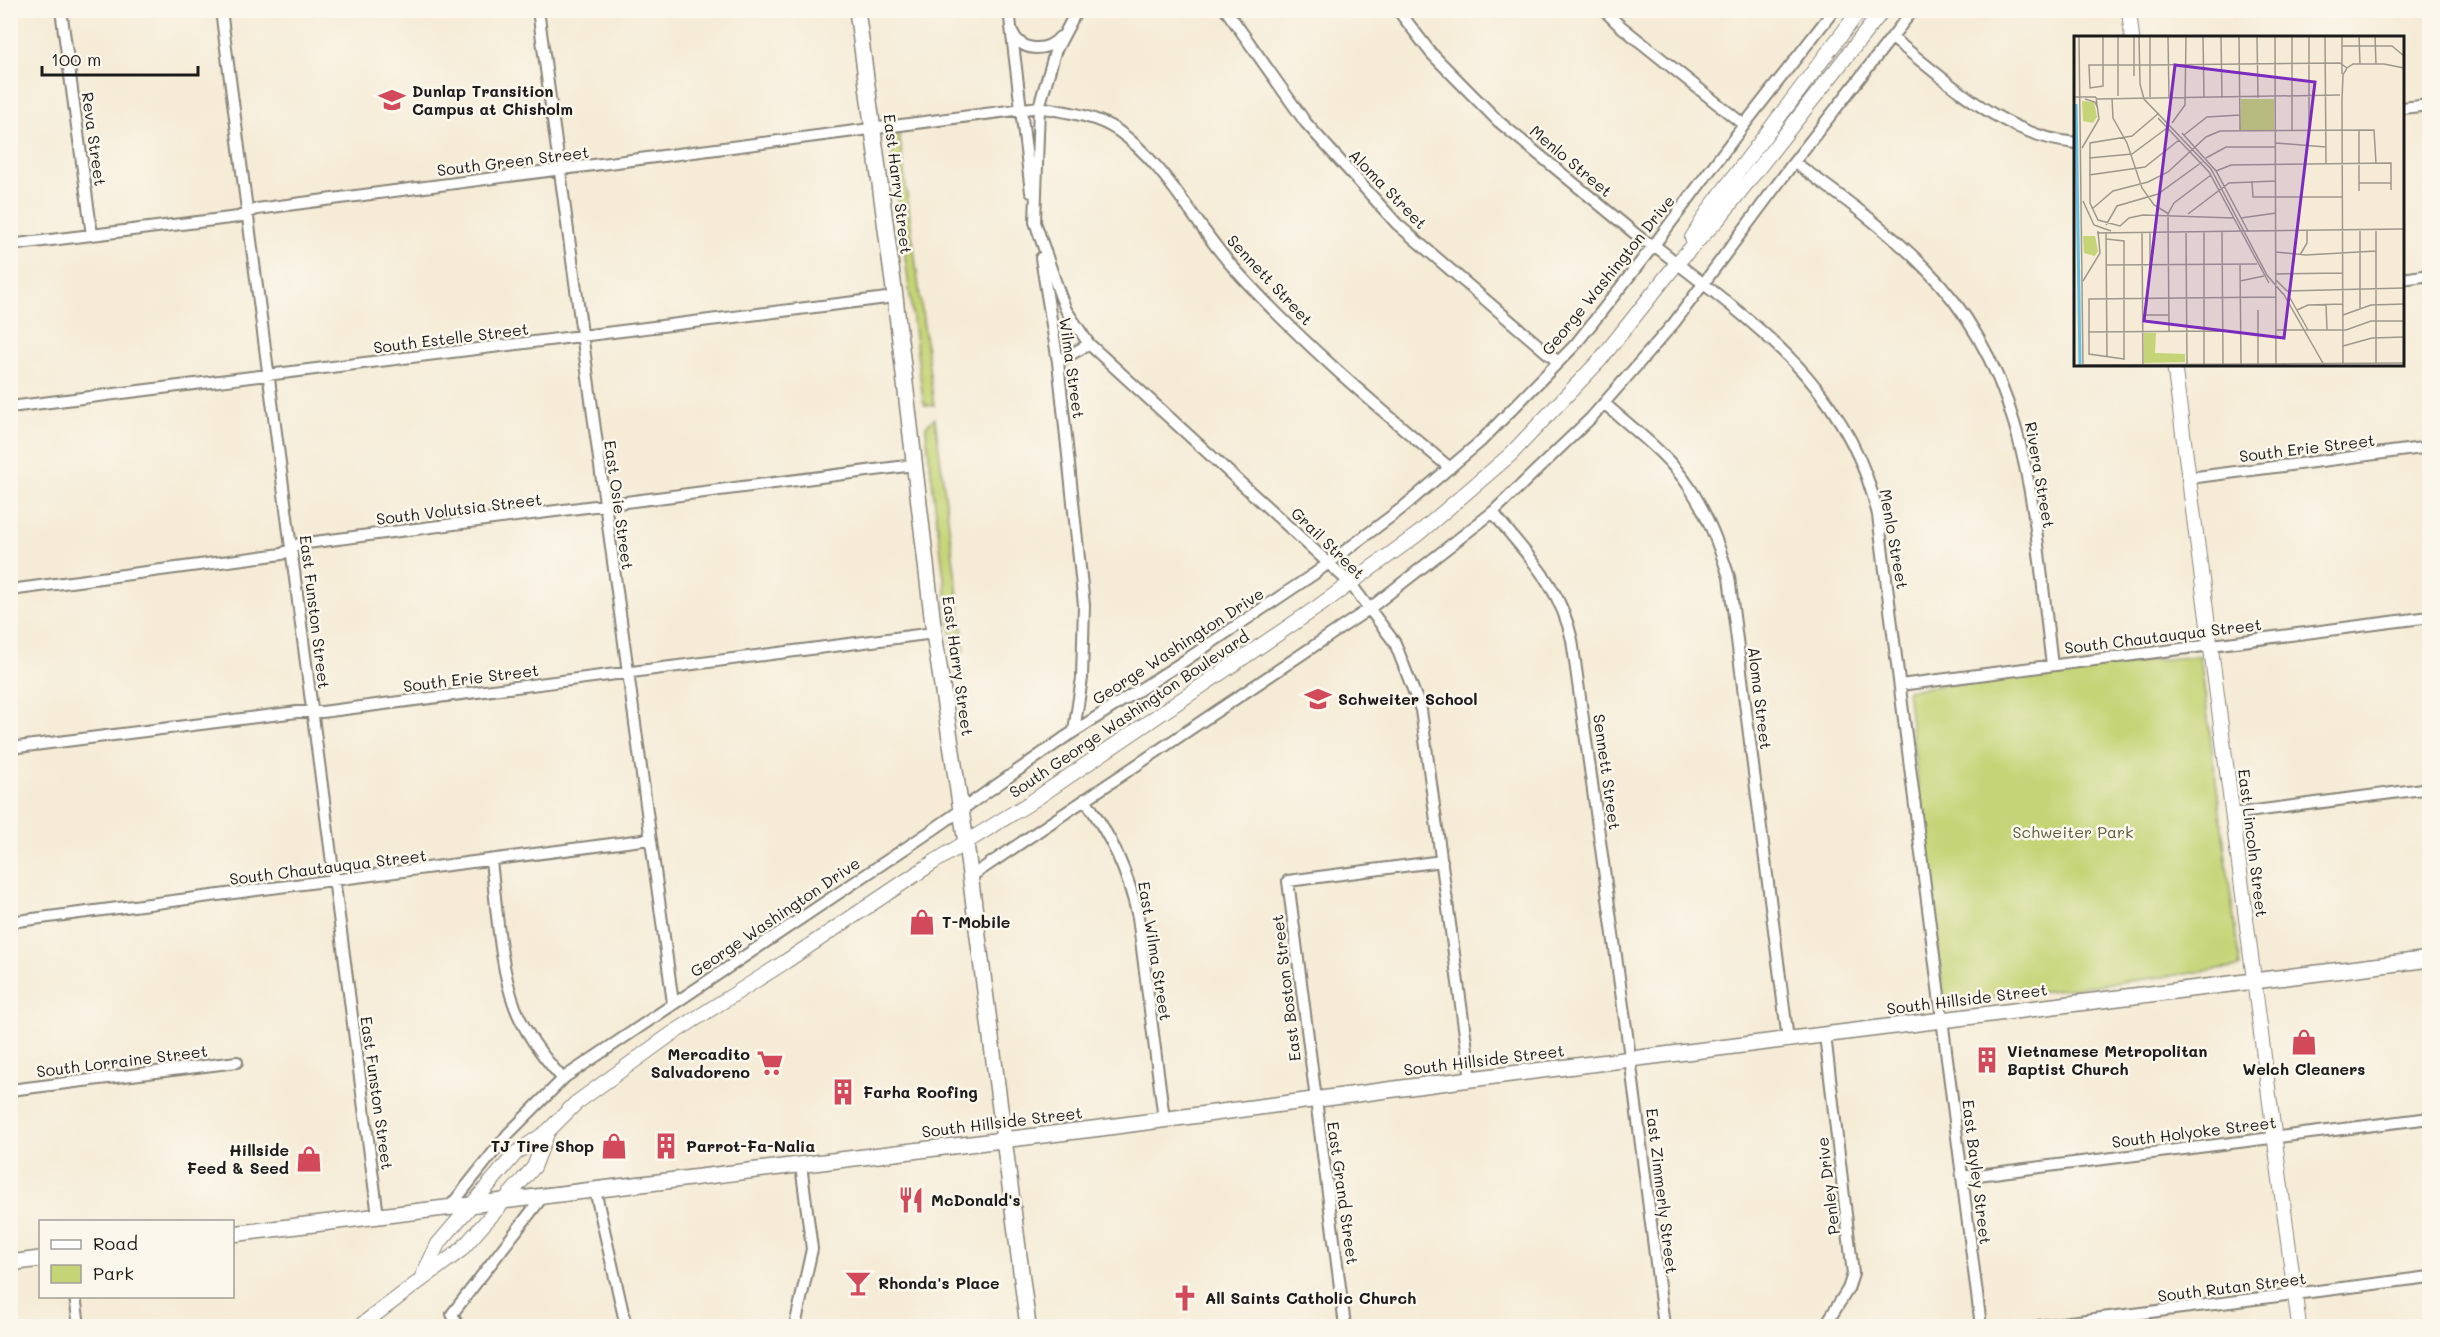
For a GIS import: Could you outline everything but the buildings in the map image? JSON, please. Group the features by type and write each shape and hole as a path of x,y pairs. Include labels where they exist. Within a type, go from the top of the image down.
{"main road":[{"name":"East Harry Street","path":"857,10 895,297 934,633 966,843 1028,1326"},
{"name":"South Hillside Street","path":"378,1216 1004,1140 2430,959"},
{"path":"234,1234 378,1216"},
{"path":"10,1263 39,1259"}],"street":[{"name":"Reva Street","path":"61,10 92,235"},
{"name":"East Funston Street","path":"221,10 378,1216"},
{"name":"East Osie Street","path":"538,10 626,673 673,1003"},
{"name":"Wilma Street","path":"1009,10 1035,222 1058,362 1084,605 1082,678 1074,731"},
{"path":"1035,222 1039,108 1048,71 1063,35 1077,10"},
{"name":"Aloma Street","path":"1226,10 1306,123 1397,224 1558,362"},
{"name":"Menlo Street","path":"1398,10 1431,53 1498,121 1644,241 1654,245 1774,340 1804,371 1837,416 1854,447 1868,479 1878,515 1942,1021"},
{"path":"1605,10 1618,24 1744,124"},
{"name":"George Washington Drive","path":"448,1208 508,1134 563,1079 1074,731 1178,665 1329,563 1401,509 1450,468 1480,442 1575,345 1834,10"},
{"name":"South George Washington Boulevard","path":"1677,263 1712,207 1860,10"},
{"name":"South George Washington Boulevard","path":"420,1281 438,1244 516,1153 548,1131 576,1103 670,1035 1028,804 1350,584 1418,534 1510,455 1600,360 1677,263 1720,217 1883,10"},
{"path":"970,877 1369,609 1494,512 1604,403 1674,323 1794,162 1913,10"},
{"path":"2129,10 2133,36"},
{"path":"1011,29 1019,42 1034,48 1050,46 1063,35"},
{"path":"1892,38 1995,117 2045,138 2074,143"},
{"path":"2404,108 2430,105"},
{"name":"Sennett Street","path":"1021,109 1039,108 1103,121 1141,150 1232,265 1331,366 1450,468"},
{"name":"South Green Street","path":"10,245 238,217 257,209 1021,109"},
{"name":"Rivera Street","path":"1794,162 1880,227 1926,268 1966,317 1993,363 2017,429 2030,485 2052,665"},
{"name":"Grail Street","path":"1035,222 1066,310 1089,344 1329,563 1350,584 1395,644 1421,710 1471,1079"},
{"path":"2404,279 2430,275"},
{"name":"South Estelle Street","path":"10,407 895,297"},
{"path":"1058,362 1089,344"},
{"name":"East Lincoln Street","path":"2174,366 2299,1326"},
{"name":"Aloma Street","path":"1604,403 1662,455 1689,487 1720,547 1729,577 1788,1040"},
{"name":"South Erie Street","path":"2189,478 2430,447"},
{"name":"South Volutsia Street","path":"10,590 282,554 299,544 914,465"},
{"name":"Sennett Street","path":"1494,512 1547,579 1566,615 1587,739 1630,1060"},
{"name":"South Chautauqua Street","path":"1900,685 2430,617"},
{"name":"South Erie Street","path":"10,748 934,633"},
{"path":"2232,814 2430,788"},
{"name":"East Wilma Street","path":"1085,799 1108,833 1131,883 1138,916 1164,1119"},
{"name":"South Chautauqua Street","path":"10,922 491,862 650,839"},
{"name":"East Boston Street","path":"1315,1099 1288,881 1442,861"},
{"path":"491,862 505,963 515,1007 540,1053 563,1079"},
{"name":"East Bayley Street","path":"1942,1021 1981,1326"},
{"name":"Penley Drive","path":"1825,1035 1853,1274 1848,1289 1825,1326"},
{"name":"East Zimmerly Street","path":"1630,1060 1664,1326"},
{"name":"South Lorraine Street","path":"10,1090 237,1062"},
{"name":"East Grand Street","path":"1315,1099 1345,1326"},
{"name":"South Holyoke Street","path":"1962,1177 2430,1118"},
{"name":"South George Washington Boulevard","path":"360,1326 462,1251 534,1167 548,1131"},
{"path":"795,1326 812,1250 801,1165"},
{"path":"595,1190 626,1326"},
{"path":"458,1326 452,1314 544,1195"},
{"name":"South Rutan Street","path":"2038,1326 2430,1277"},
{"path":"75,1298 79,1326"}],"green space":[{"path":"899,132 934,406 925,405 923,400 891,144 893,134"},
{"path":"935,418 965,649 960,655 964,681 958,679 956,675 926,431 926,426"},
{"name":"Schweiter Park","path":"2200,656 2240,967 1946,1004 1907,690 2097,665"}],"place":[{"name":"Dunlap Transition Campus at Chisholm","path":"392,100"},
{"name":"Schweiter School","path":"1318,699"},
{"name":"T-Mobile","path":"922,922"},
{"name":"Welch Cleaners","path":"2304,1042"},
{"name":"Vietnamese Metropolitan Baptist Church","path":"1987,1060"},
{"name":"Mercadito Salvadoreno","path":"770,1063"},
{"name":"Farha Roofing","path":"843,1092"},
{"name":"TJ Tire Shop","path":"614,1146"},
{"name":"Parrot-Fa-Nalia","path":"666,1146"},
{"name":"Hillside Feed & Seed","path":"309,1159"},
{"name":"McDonald's","path":"911,1200"},
{"name":"Rhonda's Place","path":"858,1283"},
{"name":"All Saints Catholic Church","path":"1185,1298"}]}
